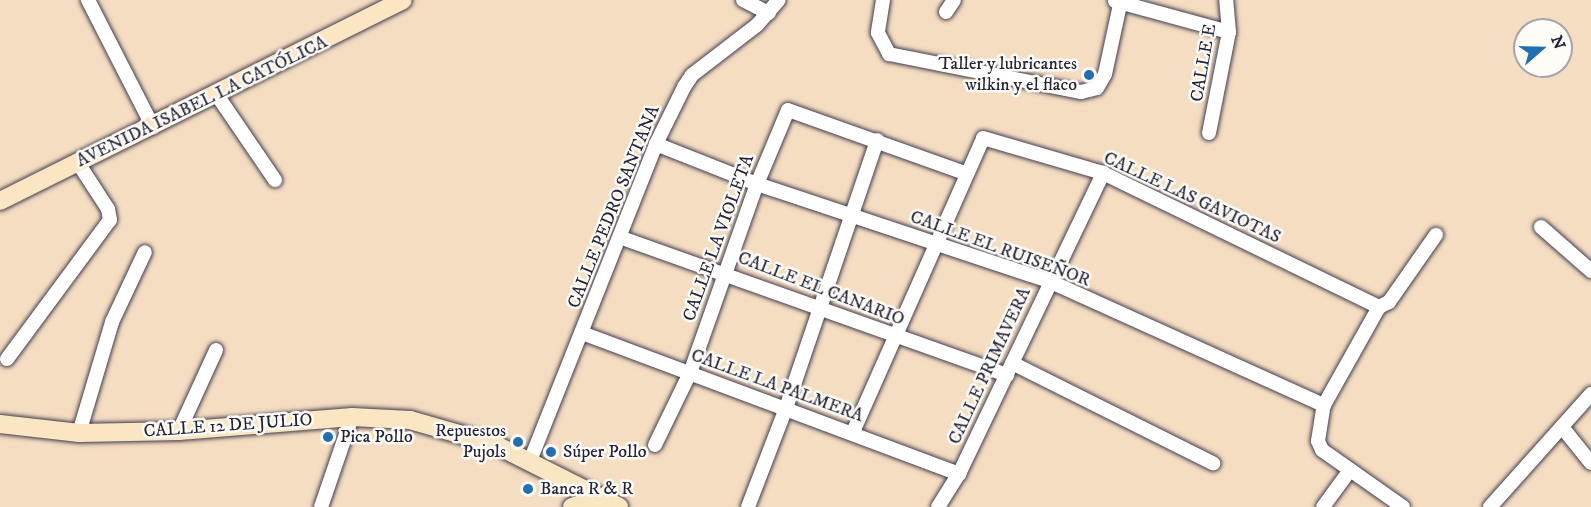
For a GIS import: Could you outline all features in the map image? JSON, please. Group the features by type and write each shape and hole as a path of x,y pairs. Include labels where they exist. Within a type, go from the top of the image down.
{"main road":[{"name":"AVENIDA ISABEL LA CATÓLICA","path":"0,201 153,127 404,0"},
{"name":"CALLE 12 DE JULIO","path":"0,424 79,433 179,431 381,416 435,424 530,461 619,507"},
{"path":"572,507 601,497"}],"street":[{"path":"88,0 153,127"},
{"path":"743,0 769,13"},
{"name":"CALLE PEDRO SANTANA","path":"530,461 622,238 656,144 692,75 769,13 779,0"},
{"path":"883,0 878,33 889,54 1081,92 1096,87 1105,74 1118,1 1229,32"},
{"path":"946,12 954,0"},
{"name":"CALLE E","path":"1209,133 1229,32 1226,0"},
{"path":"217,95 275,180"},
{"name":"CALLE LA VIOLETA","path":"655,445 690,373 724,272 788,110 877,140"},
{"name":"CALLE LAS GAVIOTAS","path":"965,173 983,138 1103,173 1379,308"},
{"path":"747,507 786,408 849,214 877,140 965,173 936,245 853,432"},
{"name":"CALLE EL RUISEÑOR","path":"656,144 757,184 1049,281 1324,405"},
{"path":"7,359 110,220 106,206 78,163"},
{"name":"CALLE PRIMAVERA","path":"938,507 959,474 1010,369 1049,281 1103,173"},
{"path":"1541,227 1591,271"},
{"path":"1403,507 1319,446 1324,405 1379,308 1389,302 1436,235"},
{"name":"CALLE EL CANARIO","path":"622,238 724,272 895,336 1010,369 1213,463"},
{"path":"79,433 112,322 145,252"},
{"name":"CALLE LA PALMERA","path":"582,333 853,432 959,474"},
{"path":"179,431 216,350"},
{"path":"1490,507 1591,394"},
{"path":"321,507 352,417"},
{"path":"1562,427 1591,463"},
{"path":"1323,507 1350,470"}],"place":[{"name":"Taller y lubricantes wilkin y el flaco","path":"1089,75"},
{"name":"Pica Pollo","path":"328,437"},
{"name":"Repuestos Pujols","path":"518,442"},
{"name":"Súper Pollo","path":"551,452"},
{"name":"Banca R & R","path":"528,489"}]}
